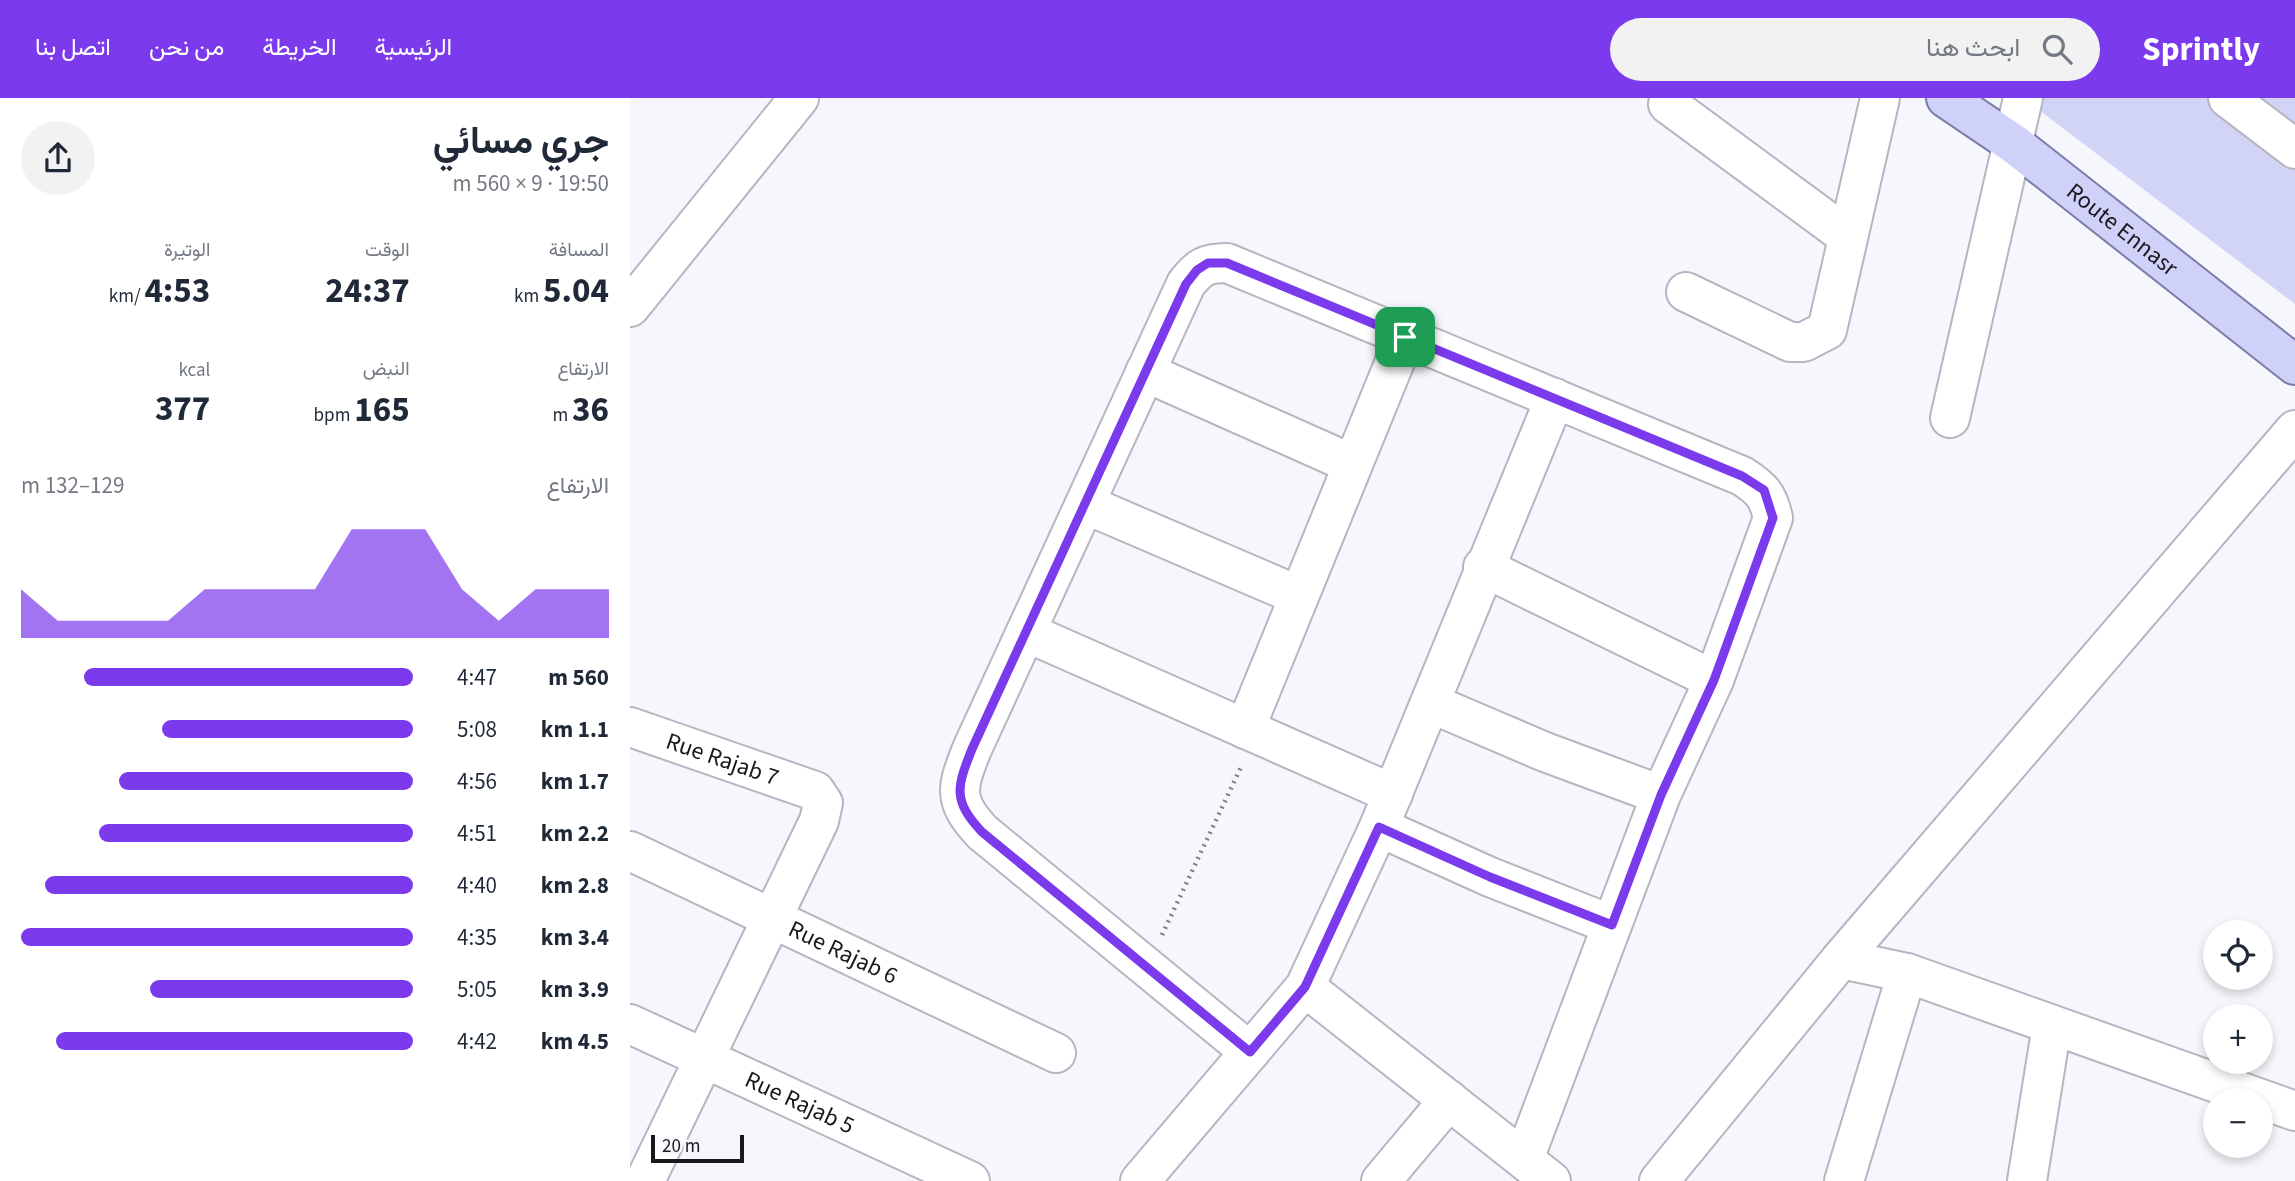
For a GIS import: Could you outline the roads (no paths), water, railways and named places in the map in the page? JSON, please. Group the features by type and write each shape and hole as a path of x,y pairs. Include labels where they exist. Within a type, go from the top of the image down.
{"main road":[{"name":"Route Ennasr","path":"1946,98 2014,144 2295,365"}],"street":[{"path":"630,307 799,98"},
{"path":"1686,292 1790,342 1815,339 1827,330 1880,98"},
{"path":"1950,418 2023,98"},
{"path":"2228,98 2295,149"},
{"path":"1668,104 1847,236"},
{"path":"1250,1052 982,832 966,815 959,798 960,780 968,759 1145,372 1186,284 1197,270 1208,263 1227,263 1742,476 1764,490 1773,518 1714,680 1661,795 1612,925 1538,1170 1305,987"},
{"path":"1251,731 1297,595 1405,337"},
{"path":"1145,372 1352,464"},
{"path":"1140,1181 1305,987 1386,810 1483,567 1555,398"},
{"path":"1659,1181 1840,959 2295,430"},
{"path":"1085,503 1297,595"},
{"path":"1483,567 1714,680"},
{"path":"1026,632 1251,731 1386,810 1490,877 1612,925"},
{"path":"1430,703 1545,752 1661,795"},
{"name":"Rue Rajab 7","path":"630,727 815,791 823,803 822,812 774,919"},
{"name":"Rue Rajab 6","path":"630,851 1056,1053"},
{"path":"630,1176 643,1181 774,919"},
{"path":"1840,959 1907,973 2295,1111"},
{"path":"1844,1181 1907,973"},
{"name":"Rue Rajab 5","path":"630,1024 970,1181"},
{"path":"2027,1181 2052,1025"},
{"path":"1381,1181 1449,1100"}]}
